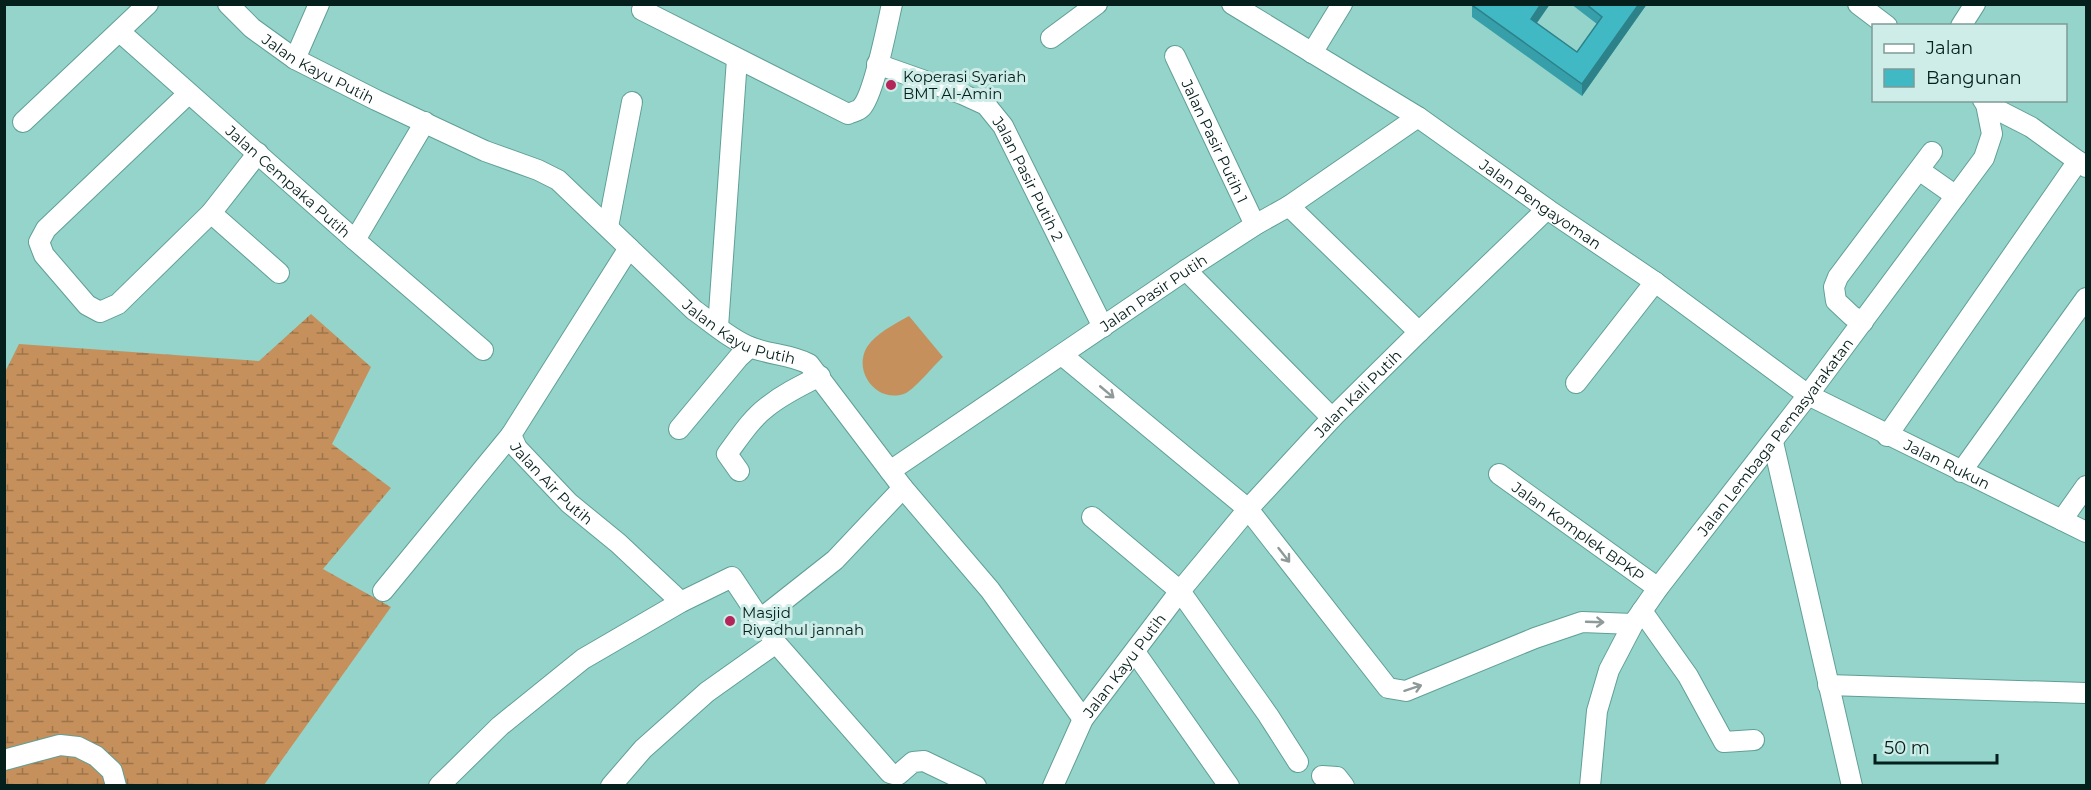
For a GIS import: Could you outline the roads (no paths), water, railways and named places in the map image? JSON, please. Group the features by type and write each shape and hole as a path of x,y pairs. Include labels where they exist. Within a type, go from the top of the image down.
{"street":[{"path":"23,122 148,4"},
{"name":"Jalan Kayu Putih","path":"228,4 252,28 295,59 485,151 538,170 558,180 694,310 750,347 798,358 809,364 903,488 990,590 1083,719 1180,591"},
{"path":"295,59 319,4"},
{"path":"642,10 848,114 860,110 866,100 878,64 892,4"},
{"path":"1051,38 1097,4"},
{"name":"Jalan Pengayoman","path":"1232,4 1418,117 1655,282 1808,395"},
{"path":"1312,53 1342,4"},
{"path":"1857,4 1884,24"},
{"path":"1962,24 1975,4"},
{"name":"Jalan Cempaka Putih","path":"120,32 356,240 425,122"},
{"name":"Jalan Pasir Putih 1","path":"1175,56 1255,225"},
{"path":"718,327 737,59"},
{"name":"Jalan Pasir Putih 2","path":"878,64 986,105 1003,126 1103,327"},
{"path":"188,94 46,230 39,242 44,255 87,305 100,312 118,304 211,213 258,153"},
{"path":"608,227 632,102"},
{"path":"1887,436 2082,164 2031,127 1985,102"},
{"name":"Jalan Lembaga Pemasyarakatan","path":"1590,786 1597,711 1609,670 1638,617 1658,588 1773,442 1984,158 1992,134 1985,102"},
{"name":"Jalan Pasir Putih","path":"890,471 1186,270 1255,225 1289,206 1418,117"},
{"path":"1863,322 1852,316 1836,301 1834,287 1839,277 1932,152"},
{"path":"1919,170 1956,196"},
{"path":"1289,206 1419,332"},
{"name":"Jalan Kali Putih","path":"1180,591 1248,509 1332,418 1547,209"},
{"path":"211,213 279,273"},
{"path":"356,240 483,350"},
{"name":"Jalan Air Putih","path":"629,249 511,435 517,448 569,503 618,543 681,602"},
{"path":"1186,270 1332,418"},
{"path":"1576,383 1655,282"},
{"path":"1961,472 2086,297"},
{"path":"679,429 750,347"},
{"path":"1062,355 1248,509 1388,688 1406,691 1535,638 1582,622 1638,617 1688,676 1724,742 1754,740"},
{"path":"739,471 727,454 737,440 765,408 820,376"},
{"name":"Jalan Rukun","path":"1808,395 1887,436 2086,532"},
{"path":"383,591 511,435"},
{"path":"1773,442 1852,786"},
{"name":"Jalan Komplek BPKP","path":"1498,474 1658,588"},
{"path":"2062,520 2086,486"},
{"path":"759,620 835,560 903,488"},
{"path":"1092,517 1180,591 1268,715 1298,762"},
{"path":"439,786 500,726 583,659 681,602 732,577 776,643 890,773 898,775 913,762 924,760 976,786"},
{"path":"611,786 643,749 707,692 776,643"},
{"path":"1135,651 1229,786"},
{"path":"1828,685 2086,693"},
{"path":"1053,786 1083,719"},
{"path":"4,760 60,746 78,747 96,756 112,771 117,785"},
{"path":"1322,776 1337,777 1344,786"}],"place":[{"name":"Koperasi Syariah BMT Al-Amin","path":"891,85"},
{"name":"Masjid Riyadhul jannah","path":"730,621"}]}
